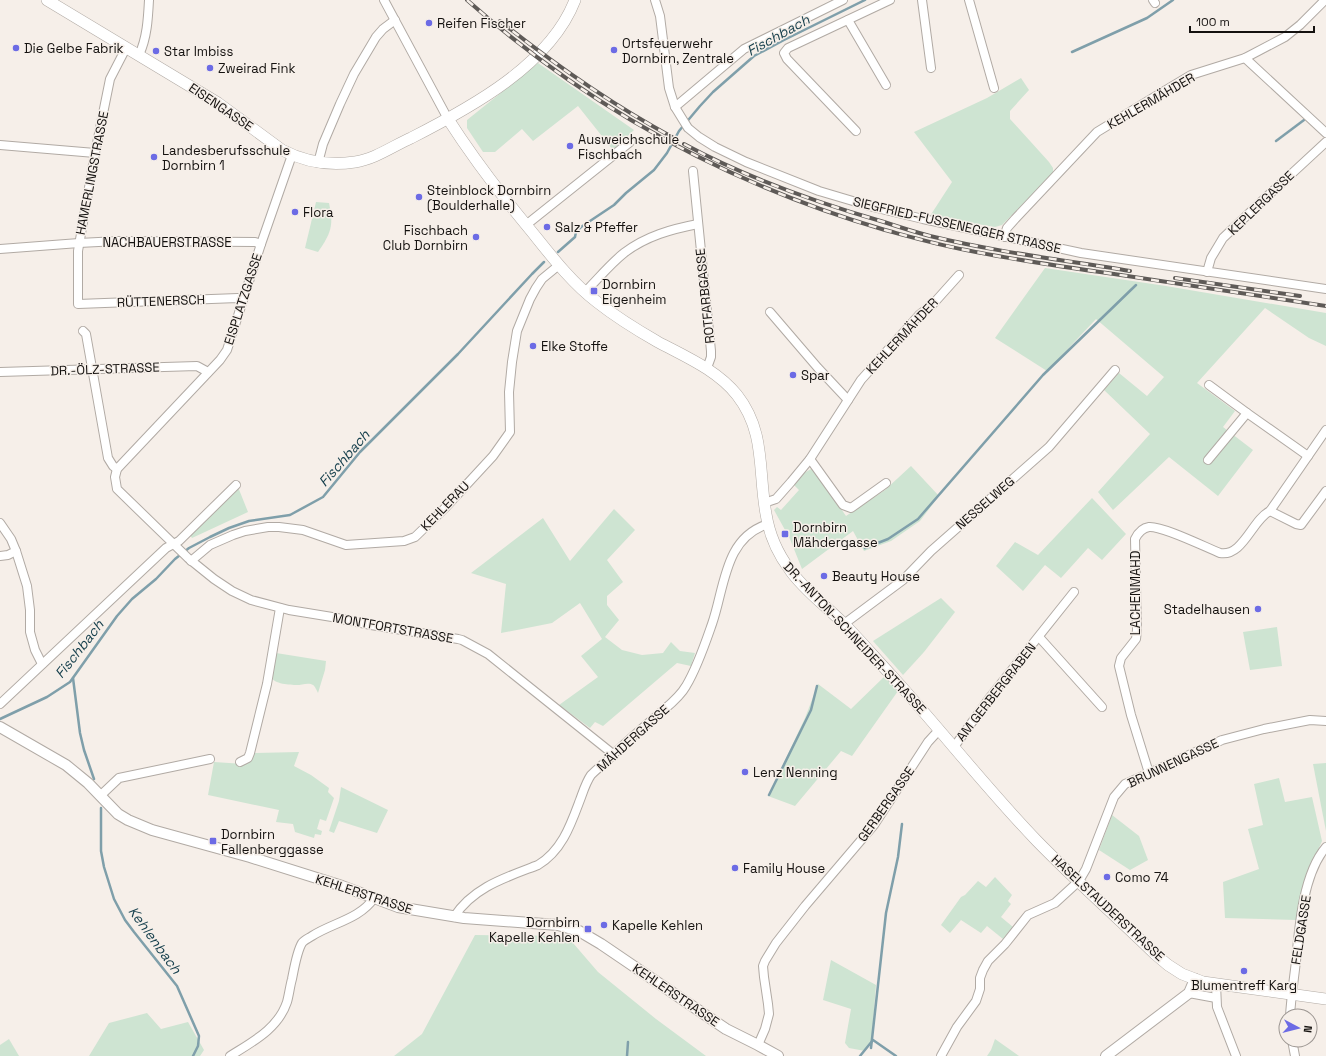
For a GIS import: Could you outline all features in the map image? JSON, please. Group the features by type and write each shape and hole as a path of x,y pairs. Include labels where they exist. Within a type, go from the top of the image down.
{"main road":[{"name":"EISENGASSE","path":"47,0 126,48 139,54 218,103 268,140 292,155 318,163 340,164 357,162 377,155 448,119 497,88 533,60 552,40 568,16 575,0"},
{"name":"DR.-ANTON-SCHNEIDER-STRASSE","path":"448,119 503,196 559,265 585,292 624,322 707,368 729,386 744,404 750,415 758,437 761,454 764,503 768,524 778,551 791,571 814,596 844,624 939,730"},
{"name":"HASELSTAUDERSTRASSE","path":"939,730 996,797 1028,831 1078,881 1168,965 1182,974 1203,982 1326,999"}],"street":[{"path":"139,54 143,45 148,22 149,0"},
{"name":"DR.-ANTON-SCHNEIDER-STRASSE","path":"384,0 448,119"},
{"name":"SIEGFRIED-FUSSENEGGER STRASSE","path":"655,0 660,16 669,88 675,107 688,128 699,137 709,144 746,162 819,191 873,207 1004,237 1081,253 1326,289"},
{"path":"675,107 744,49 826,4 843,0"},
{"path":"856,131 787,59 784,53 788,48 890,0"},
{"path":"922,0 931,68"},
{"path":"969,0 994,88"},
{"name":"KEHLERMÄHDER","path":"1004,237 1007,228 1015,219 1098,132 1191,75 1245,58 1292,32 1325,0"},
{"path":"318,163 323,144 354,74 376,37 383,29 395,20"},
{"path":"848,20 886,85"},
{"name":"HAMERLINGSTRASSE","path":"78,304 79,243 95,153 110,80 126,48"},
{"path":"1245,58 1326,133"},
{"path":"526,225 630,142"},
{"name":"KEPLERGASSE","path":"1207,272 1211,258 1223,238 1326,142"},
{"path":"0,146 95,153"},
{"name":"EISPLATZGASSE","path":"116,473 221,358 226,350 292,155"},
{"name":"ROTFARBGASSE","path":"693,171 711,351 711,357 707,368"},
{"path":"585,292 624,253 638,244 654,235 675,228 698,224"},
{"name":"NACHBAUERSTRASSE","path":"0,249 118,241 255,242 261,244"},
{"name":"KEHLERAU","path":"189,560 210,545 233,535 245,531 268,527 303,530 346,544 404,541 415,537 445,508 494,456 510,432 509,392 512,362 518,331 530,299 536,288 542,279 559,265"},
{"name":"KEHLERMÄHDER","path":"764,503 776,499 810,459 861,380 958,275"},
{"name":"RÜTTENERSCH","path":"78,304 243,299"},
{"path":"770,312 818,368 848,400"},
{"path":"83,331 86,334 93,369 108,458 116,473"},
{"name":"DR.-ÖLZ-STRASSE","path":"0,372 197,366 208,372"},
{"name":"NESSELWEG","path":"844,624 903,580 931,552 1049,447 1115,370"},
{"path":"1209,386 1308,456"},
{"path":"1208,460 1247,413"},
{"name":"LACHENMAHD","path":"1149,773 1131,715 1119,666 1121,658 1136,639 1135,538 1144,528 1156,528 1220,553 1230,553 1240,545 1263,515 1270,511 1326,430"},
{"path":"810,459 843,505 851,508 886,483"},
{"name":"MONTFORTSTRASSE","path":"116,473 117,489 189,560 214,580 232,591 251,600 280,608 458,639 473,645 488,654 613,754"},
{"path":"0,704 166,548 175,547 179,541 236,485"},
{"path":"1270,511 1301,525 1326,491"},
{"path":"0,523 16,551 27,586 30,610 30,632 35,650 42,664"},
{"name":"MÄHDERGASSE","path":"454,917 468,899 487,886 545,860 555,850 570,827 589,779 613,754 672,702 686,687 712,623 730,558 742,540 757,528 768,524"},
{"path":"0,556 16,551"},
{"name":"AM GERBERGRABEN","path":"954,747 1002,683 1074,592"},
{"path":"240,762 248,758 250,753 267,684 280,608"},
{"name":"AM GERBERGRABEN","path":"1039,637 1102,707"},
{"name":"BRUNNENGASSE","path":"941,1056 957,1027 976,1001 980,989 980,978 988,961 1005,944 1028,915 1055,903 1078,881 1086,870 1109,809 1116,794 1125,784 1222,740 1264,729 1310,720 1326,721"},
{"name":"KEHLERSTRASSE","path":"0,727 66,765 88,783 118,814 152,830 250,857 342,886 398,907 454,917 551,924 579,931 601,944 726,1029 778,1056"},
{"name":"GERBERGASSE","path":"758,1045 765,1029 768,1014 764,977 765,961 776,943 805,906 874,825 928,742 939,730"},
{"path":"100,796 119,778 210,759"},
{"name":"FELDGASSE","path":"1291,1008 1300,920 1306,894 1315,867 1319,857 1326,847"},
{"path":"230,1056 269,1030 281,1015 286,1003 296,961 303,942 321,930 343,922 370,904 374,898"},
{"path":"1106,1056 1189,993 1195,979"},
{"path":"1216,984 1217,1007 1236,1056"},
{"path":"1189,993 1216,998"}],"green space":[{"path":"538,63 634,130 613,150 578,106 533,141 522,129 495,152 483,152 467,128 467,120"},
{"path":"1021,78 1029,90 1010,111 1010,119 1049,162 1053,168 1053,174 1002,225 995,227 930,216 952,182 914,132 987,98"},
{"path":"316,202 329,203 331,218 329,234 318,252 305,248"},
{"path":"1045,268 1166,286 1326,313 1326,346 1309,338 1265,308 1197,383 1235,411 1223,427 1253,450 1218,496 1169,457 1113,510 1098,492 1150,434 1104,390 1119,373 1147,396 1164,377 1096,319 1047,371 995,338"},
{"path":"911,466 939,496 920,521 891,541 864,551 853,531 802,569 790,539 774,510 777,507 781,510 799,490 793,484 804,473 811,469 815,471 846,516 885,490"},
{"path":"238,487 248,512 192,538 189,534"},
{"path":"1092,498 1126,534 1102,560 1088,548 1061,578 1045,565 1023,591 996,566 1015,542 1038,555"},
{"path":"614,509 635,530 607,560 623,582 607,596 607,605 619,620 605,637 622,650 642,655 663,653 671,642 680,651 695,653 691,666 677,663 603,726 595,722 590,728 559,705 598,677 581,656 602,639 580,603 552,623 501,633 506,584 471,573 543,518 570,561"},
{"path":"941,598 955,612 924,652 903,675 873,641"},
{"path":"1277,627 1282,666 1250,670 1243,632"},
{"path":"276,653 326,661 325,670 318,693 311,684 297,685 279,683 275,681 271,677"},
{"path":"886,675 898,691 852,756 841,751 795,806 768,796 805,718 818,684 851,709"},
{"path":"299,752 294,766 311,775 329,788 328,792 334,798 326,821 320,819 317,829 322,831 321,835 315,834 314,838 295,832 293,824 276,822 279,810 208,795 214,762 244,764 255,753"},
{"path":"1326,763 1326,831 1313,764"},
{"path":"1279,778 1285,802 1312,797 1322,841 1306,878 1296,920 1225,918 1223,882 1259,869 1248,829 1263,825 1254,784"},
{"path":"341,787 388,810 377,833 339,821 334,833 329,831 339,801"},
{"path":"1112,815 1139,836 1148,860 1130,870 1099,850"},
{"path":"995,877 1012,895 1008,901 1011,904 1001,917 1013,927 1003,939 987,926 981,933 961,920 950,933 941,925 961,897 965,895 978,881 986,887"},
{"path":"475,935 567,936 598,972 656,1019 706,1056 394,1056 422,1034"},
{"path":"831,960 876,985 871,1043 865,1051 849,1048 845,1043 851,1009 823,1000"},
{"path":"147,1013 161,1029 188,1022 204,1050 200,1056 89,1056 109,1023"},
{"path":"9,1039 19,1056 0,1056 0,1045"},
{"path":"995,1039 1019,1056 987,1056"}],"waterway":[{"name":"Fischbach","path":"558,252 575,237 576,232 581,227 614,205 654,170 667,153 679,131 700,106 713,92 754,56 865,0"},
{"path":"1072,52 1147,18 1173,0"},
{"path":"1276,141 1304,120"},
{"name":"Fischbach","path":"0,719 47,697 70,682 117,616 132,599 189,548 229,528 249,521 290,515 323,497 360,452 458,354 544,262"},
{"path":"865,548 888,539 918,519 1043,375 1136,285"},
{"name":"Kehlenbach","path":"73,678 80,733 94,779"},
{"path":"769,795 811,710 817,686"},
{"name":"Kehlenbach","path":"101,808 101,851 104,867 114,899 125,920 177,986 199,1036 198,1046 193,1056"},
{"path":"871,1048 886,913 898,857 902,824"},
{"path":"860,1056 873,1040 896,1056"},
{"path":"627,1056 628,1042"}],"railway":[{"path":"467,0 514,39 562,75 611,108 663,138 716,165 771,190 827,211 885,230 984,254 1326,306"},
{"path":"500,21 583,83 672,137"},
{"path":"684,144 732,168 782,188 832,206 919,233 955,242 1130,271"},
{"path":"1175,278 1300,296"}],"place":[{"name":"Reifen Fischer","path":"429,23"},
{"name":"Die Gelbe Fabrik","path":"16,48"},
{"name":"Ortsfeuerwehr Dornbirn, Zentrale","path":"614,50"},
{"name":"Star Imbiss","path":"156,51"},
{"name":"Zweirad Fink","path":"210,68"},
{"name":"Ausweichschule Fischbach","path":"570,146"},
{"name":"Landesberufsschule Dornbirn 1","path":"154,157"},
{"name":"Steinblock Dornbirn (Boulderhalle)","path":"419,197"},
{"name":"Flora","path":"295,212"},
{"name":"Salz & Pfeffer","path":"547,227"},
{"name":"Fischbach Club Dornbirn","path":"476,237"},
{"name":"Dornbirn Eigenheim","path":"594,291"},
{"name":"Elke Stoffe","path":"533,346"},
{"name":"Spar","path":"793,375"},
{"name":"Dornbirn Mähdergasse","path":"785,534"},
{"name":"Beauty House","path":"824,576"},
{"name":"Stadelhausen","path":"1258,609"},
{"name":"Lenz Nenning","path":"745,772"},
{"name":"Dornbirn Fallenberggasse","path":"213,841"},
{"name":"Family House","path":"735,868"},
{"name":"Como 74","path":"1107,877"},
{"name":"Kapelle Kehlen","path":"604,925"},
{"name":"Dornbirn Kapelle Kehlen","path":"588,929"},
{"name":"Blumentreff Karg","path":"1244,971"}]}
